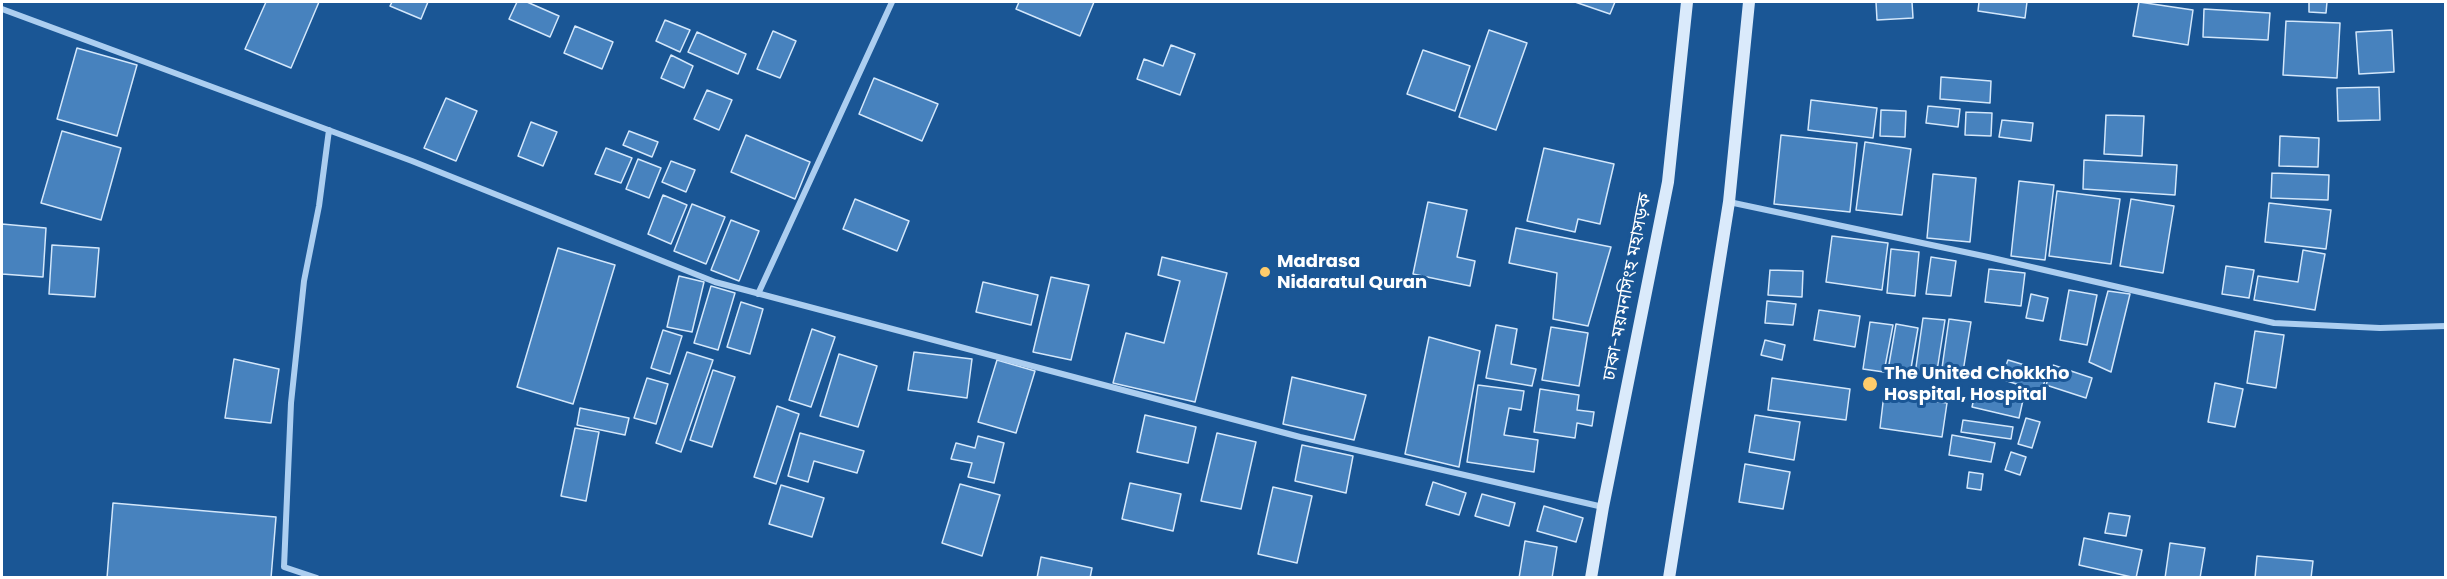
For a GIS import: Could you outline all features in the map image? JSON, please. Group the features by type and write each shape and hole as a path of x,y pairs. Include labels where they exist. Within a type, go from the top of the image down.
{"main road":[{"name":"ঢাকা-ময়মনসিংহ মহাসড়ক","path":"1591,578 1668,182 1687,2"},
{"path":"1669,578 1729,202 1749,2"}],"street":[{"path":"758,294 892,2"},
{"path":"2,9 329,130 715,282 1300,437 1603,507"},
{"path":"317,578 284,567 291,403 303,281 319,206 329,130"},
{"path":"1729,202 1988,257 2274,323 2380,328 2445,326"}],"building":[{"path":"266,2 319,2 291,68 245,49"},
{"path":"392,2 428,2 421,19 390,6"},
{"path":"517,2 527,2 559,16 550,37 509,19"},
{"path":"1019,2 1094,2 1080,36 1016,9"},
{"path":"1575,2 1615,2 1610,14"},
{"path":"1876,2 1912,2 1913,18 1877,20"},
{"path":"1979,2 2027,2 2025,18 1978,11"},
{"path":"2139,2 2193,10 2188,45 2133,36"},
{"path":"2309,2 2327,2 2326,13 2309,12"},
{"path":"2204,9 2270,13 2268,40 2203,37"},
{"path":"665,20 690,30 680,52 656,41"},
{"path":"2286,21 2340,23 2337,78 2283,75"},
{"path":"575,26 613,42 602,69 564,53"},
{"path":"1489,30 1527,43 1496,130 1459,117"},
{"path":"2392,30 2394,72 2359,74 2356,32"},
{"path":"773,31 796,41 780,78 757,69"},
{"path":"697,32 746,54 738,74 688,52"},
{"path":"1171,45 1195,54 1180,95 1137,79 1144,59 1163,66"},
{"path":"77,48 137,65 117,136 57,119"},
{"path":"1423,50 1470,66 1455,111 1407,94"},
{"path":"671,55 693,66 684,88 661,78"},
{"path":"1941,77 1991,81 1990,103 1940,99"},
{"path":"874,78 938,104 922,141 859,114"},
{"path":"2379,87 2380,120 2338,121 2337,88"},
{"path":"707,90 732,100 719,130 694,119"},
{"path":"446,98 477,111 456,161 424,148"},
{"path":"1811,100 1877,108 1873,138 1808,130"},
{"path":"1928,106 1960,109 1958,127 1926,123"},
{"path":"1881,110 1906,111 1905,137 1880,136"},
{"path":"1966,112 1992,113 1991,136 1965,135"},
{"path":"2106,115 2144,116 2142,156 2104,154"},
{"path":"2002,120 2033,123 2031,141 1999,137"},
{"path":"531,122 557,132 543,166 518,156"},
{"path":"62,131 121,148 101,220 41,203"},
{"path":"629,131 658,142 652,157 623,145"},
{"path":"746,135 810,162 795,199 731,172"},
{"path":"1781,135 1857,143 1850,212 1774,204"},
{"path":"2280,136 2319,138 2318,167 2279,166"},
{"path":"1865,142 1911,149 1902,215 1856,210"},
{"path":"606,148 632,158 621,183 595,174"},
{"path":"1544,148 1614,164 1600,224 1578,219 1575,232 1527,221"},
{"path":"638,159 661,168 649,198 626,189"},
{"path":"2084,160 2177,165 2175,195 2083,189"},
{"path":"671,161 695,170 686,192 662,182"},
{"path":"2272,173 2329,175 2328,200 2271,198"},
{"path":"1933,174 1976,178 1970,242 1927,238"},
{"path":"2019,181 2054,185 2045,260 2011,256"},
{"path":"2057,191 2120,199 2111,264 2049,256"},
{"path":"663,195 687,205 671,244 648,234"},
{"path":"855,199 909,221 897,251 843,229"},
{"path":"2131,199 2174,206 2163,273 2120,266"},
{"path":"1428,202 1467,210 1457,257 1475,261 1470,286 1413,274"},
{"path":"2269,203 2331,210 2326,249 2265,242"},
{"path":"692,204 725,217 706,264 674,251"},
{"path":"731,220 759,231 739,281 711,270"},
{"path":"2,224 46,228 43,277 2,274"},
{"path":"1516,228 1611,247 1588,326 1553,319 1557,273 1509,263"},
{"path":"1832,236 1888,243 1882,290 1826,282"},
{"path":"52,245 99,248 95,297 49,294"},
{"path":"558,248 615,265 573,404 517,387"},
{"path":"1891,249 1919,252 1915,296 1887,293"},
{"path":"2303,250 2325,254 2315,310 2254,300 2258,276 2298,282"},
{"path":"1162,257 1227,273 1195,402 1113,383 1126,333 1164,343 1180,281 1158,275"},
{"path":"1931,257 1956,261 1951,296 1926,294"},
{"path":"2226,266 2254,270 2249,298 2222,294"},
{"path":"1989,269 2025,273 2021,306 1985,302"},
{"path":"1770,270 1803,271 1802,297 1768,295"},
{"path":"679,276 704,282 692,332 667,327"},
{"path":"1051,277 1089,285 1071,360 1033,352"},
{"path":"983,282 1038,295 1031,325 976,312"},
{"path":"711,286 735,293 718,350 694,343"},
{"path":"2069,290 2097,295 2087,345 2060,340"},
{"path":"2108,291 2130,294 2111,372 2089,362"},
{"path":"2031,294 2048,298 2043,321 2026,318"},
{"path":"1767,301 1796,304 1793,325 1765,323"},
{"path":"741,302 763,309 750,354 727,347"},
{"path":"1819,310 1860,316 1855,347 1814,340"},
{"path":"1923,318 1945,320 1936,377 1915,374"},
{"path":"1949,319 1971,322 1962,378 1941,375"},
{"path":"1870,322 1893,325 1884,372 1863,369"},
{"path":"1896,324 1918,328 1910,374 1888,370"},
{"path":"1496,325 1517,329 1511,364 1536,369 1532,386 1486,378"},
{"path":"1551,327 1588,333 1579,386 1542,380"},
{"path":"812,329 835,337 811,407 789,400"},
{"path":"663,330 682,336 670,374 651,368"},
{"path":"2255,331 2284,335 2276,388 2247,383"},
{"path":"1429,337 1480,351 1459,467 1405,454"},
{"path":"1765,340 1785,345 1782,360 1761,355"},
{"path":"687,352 713,360 681,452 656,443"},
{"path":"914,352 972,359 967,398 908,390"},
{"path":"839,354 877,366 858,427 820,416"},
{"path":"234,359 279,369 271,423 225,418"},
{"path":"997,360 1035,371 1016,433 978,422"},
{"path":"2008,360 2048,372 2041,392 2001,379"},
{"path":"2053,365 2092,378 2086,398 2046,385"},
{"path":"713,370 735,377 712,447 690,440"},
{"path":"1292,377 1366,395 1354,440 1283,424"},
{"path":"647,378 668,384 656,424 634,418"},
{"path":"1772,378 1850,389 1846,420 1768,410"},
{"path":"2215,383 2243,389 2235,427 2208,422"},
{"path":"1478,385 1524,391 1521,410 1509,408 1504,435 1538,440 1534,472 1467,462"},
{"path":"1540,389 1579,395 1577,410 1594,412 1592,426 1577,423 1575,438 1534,432"},
{"path":"1976,389 2023,400 2019,418 1972,407"},
{"path":"1884,394 1947,403 1942,437 1880,428"},
{"path":"777,406 799,414 776,484 754,477"},
{"path":"580,408 629,418 625,435 577,425"},
{"path":"1145,415 1196,427 1188,463 1137,452"},
{"path":"1755,415 1800,422 1794,460 1749,452"},
{"path":"2026,418 2040,422 2032,448 2018,444"},
{"path":"1963,420 2013,427 2011,439 1961,432"},
{"path":"575,428 599,432 586,501 561,496"},
{"path":"800,433 864,451 857,473 814,461 808,482 788,476"},
{"path":"1217,433 1256,442 1241,509 1201,501"},
{"path":"1952,435 1995,443 1991,462 1949,455"},
{"path":"978,436 1004,443 994,483 968,477 972,463 951,459 956,443 975,448"},
{"path":"1302,445 1353,456 1346,493 1295,481"},
{"path":"2011,452 2026,457 2020,475 2005,470"},
{"path":"1745,464 1790,472 1783,509 1739,502"},
{"path":"1969,472 1983,474 1981,490 1967,488"},
{"path":"1433,482 1466,493 1459,515 1426,505"},
{"path":"1130,483 1181,494 1173,531 1122,519"},
{"path":"960,484 1000,495 982,556 942,543"},
{"path":"781,485 824,498 812,537 769,524"},
{"path":"1273,487 1312,496 1297,563 1258,554"},
{"path":"1482,494 1515,503 1509,526 1475,516"},
{"path":"113,503 276,517 271,578 107,578"},
{"path":"1544,506 1583,518 1576,542 1537,531"},
{"path":"2109,513 2130,516 2126,536 2105,533"},
{"path":"2084,538 2142,550 2136,578 2079,565"},
{"path":"1525,541 1557,547 1552,578 1519,578"},
{"path":"2170,543 2205,548 2200,578 2165,578"},
{"path":"2257,556 2313,561 2311,578 2255,578"},
{"path":"1041,557 1092,568 1090,578 1037,578"}],"place":[{"name":"Madrasa Nidaratul Quran","path":"1265,272"},
{"name":"The United Chokkho Hospital, Hospital","path":"1870,384"}]}
